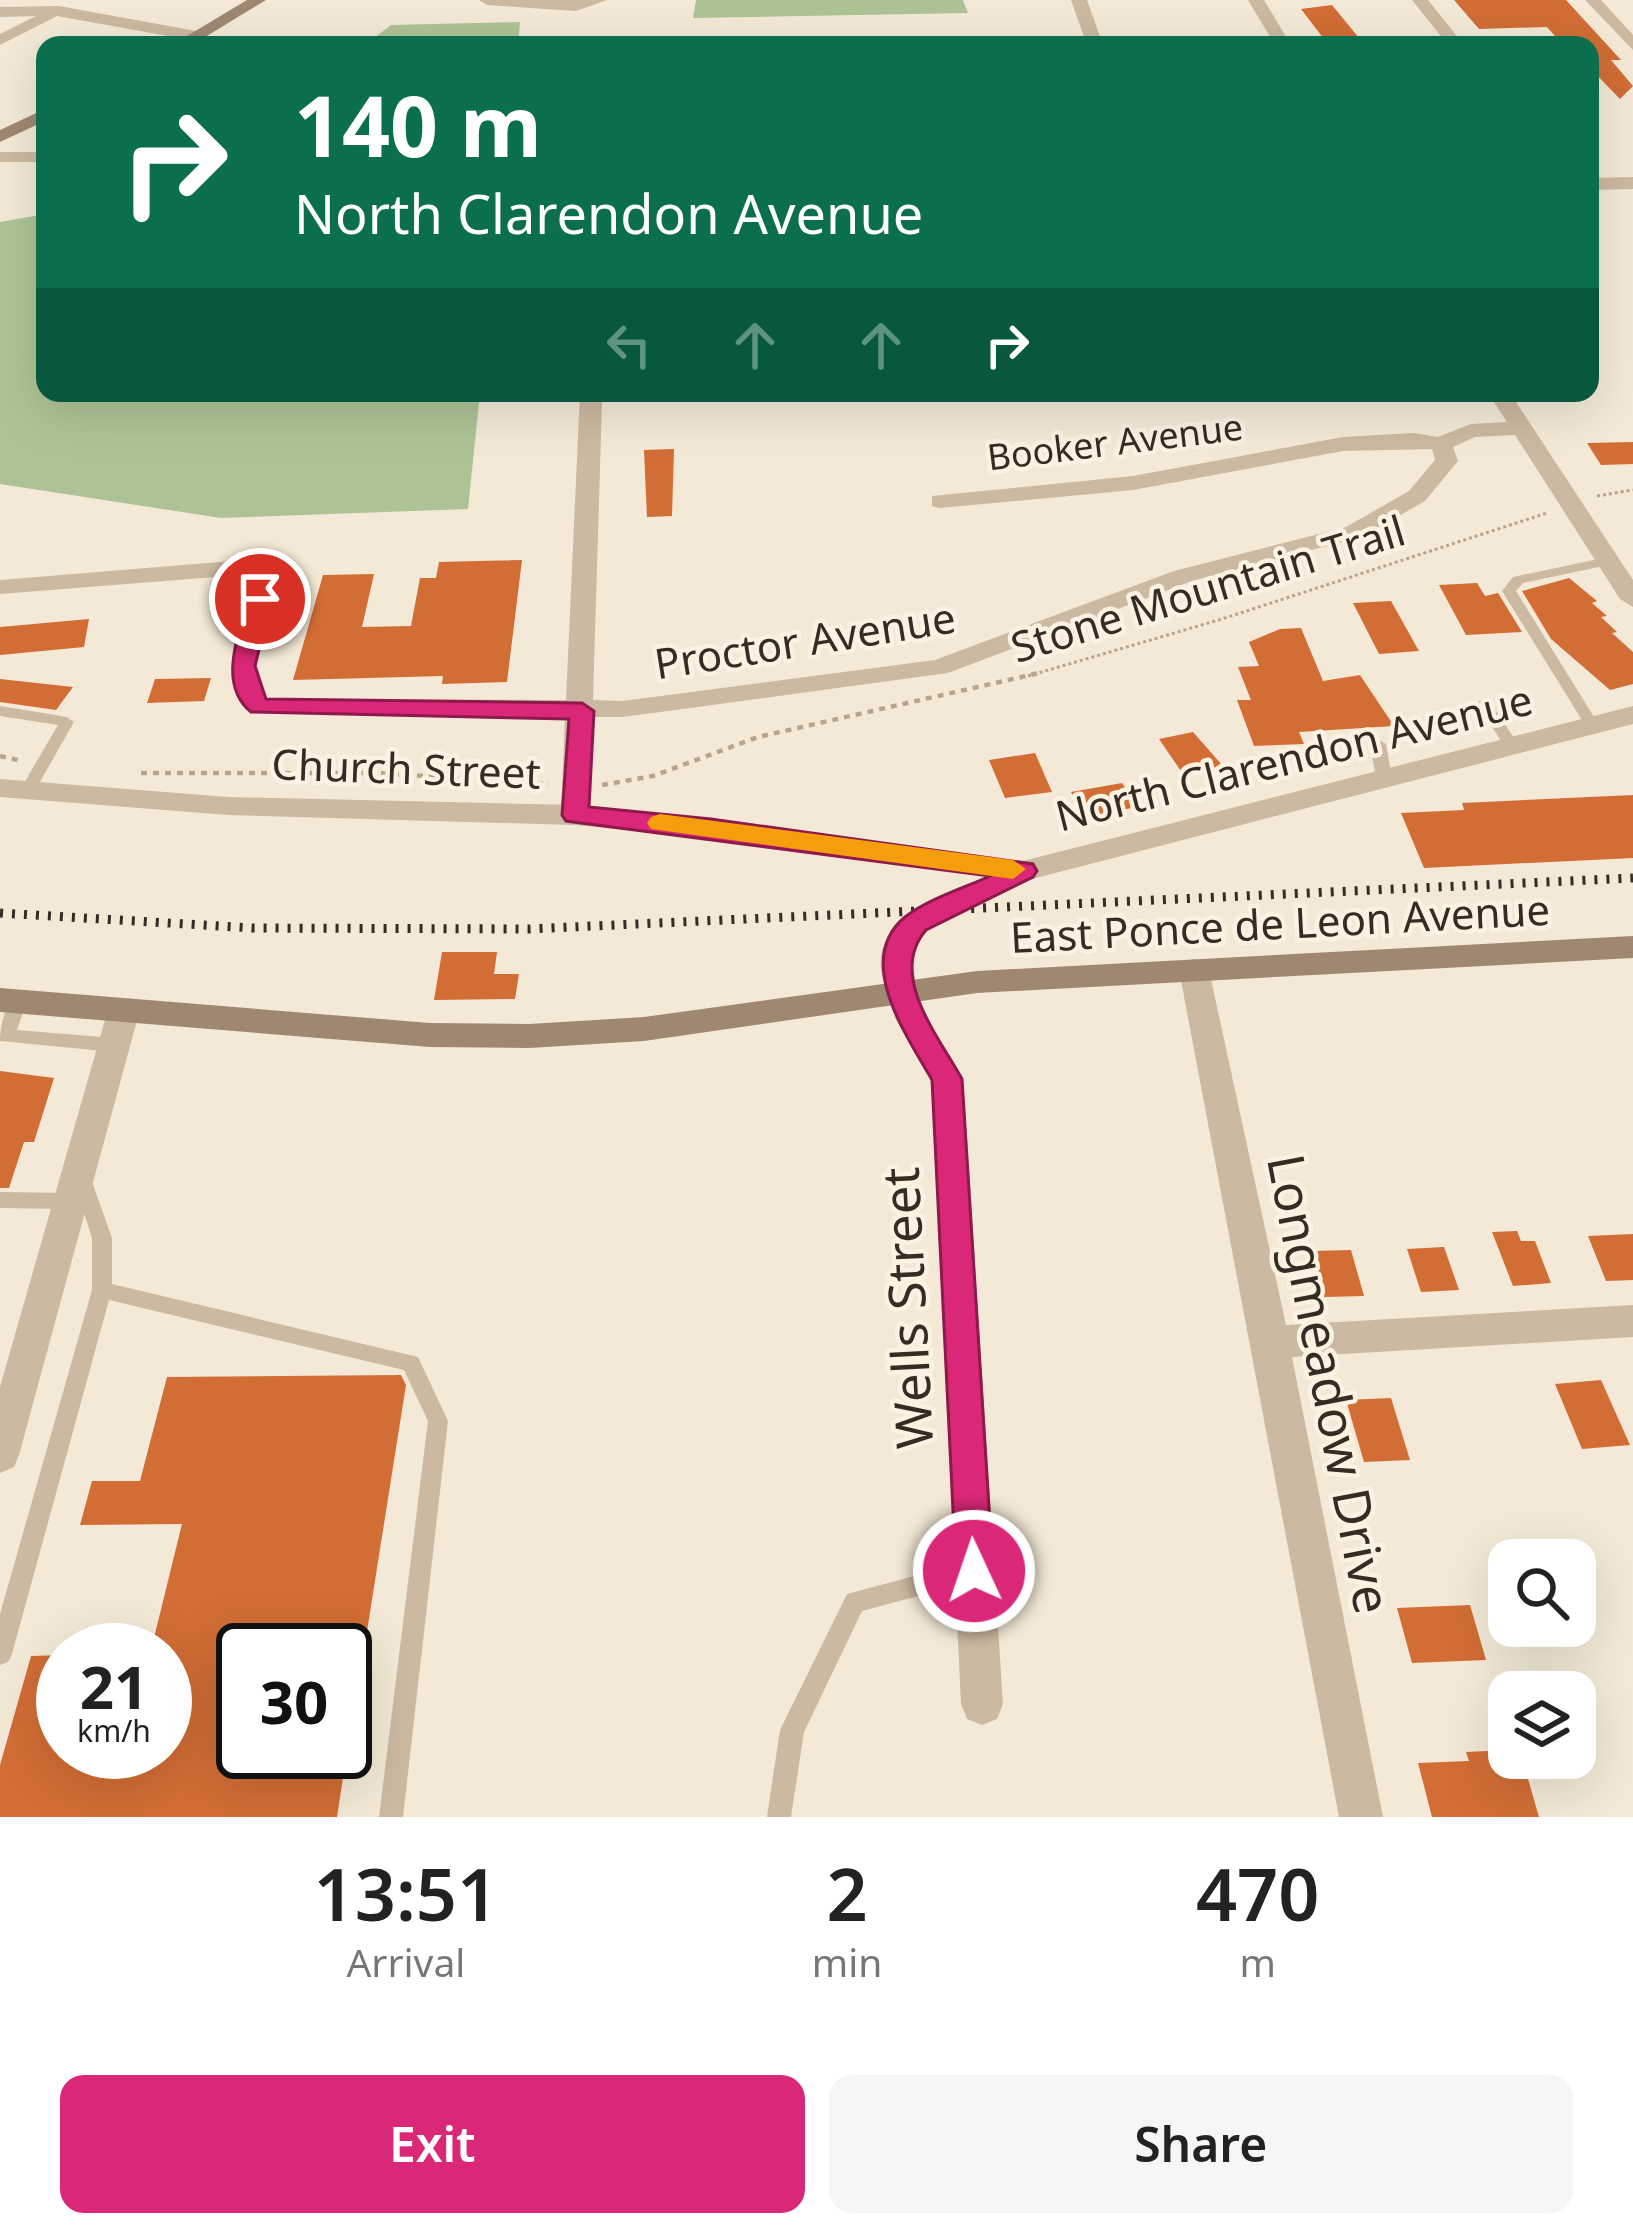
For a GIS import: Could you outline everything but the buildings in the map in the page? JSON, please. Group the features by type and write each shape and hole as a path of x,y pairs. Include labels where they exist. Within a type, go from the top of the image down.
{"main road":[{"path":"197,36 258,0"},
{"path":"0,137 36,119"},
{"name":"East Ponce de Leon Avenue","path":"9,1000 119,1029 529,1036 644,1029 902,990 1633,947"}],"street":[{"path":"0,40 81,0"},
{"path":"487,0 576,6 598,0"},
{"path":"1079,0 1092,36"},
{"path":"1256,0 1277,36"},
{"path":"1420,0 1449,36"},
{"path":"1592,0 1633,45"},
{"path":"0,12 58,11 166,36"},
{"path":"0,157 36,157"},
{"path":"1599,184 1633,183"},
{"path":"575,815 591,402"},
{"path":"1505,402 1633,599"},
{"path":"1442,443 1471,431 1521,428"},
{"name":"Booker Avenue","path":"940,501 1159,480 1335,447 1423,438 1442,443"},
{"name":"Proctor Avenue","path":"0,587 267,566 244,666 249,698 260,706 582,711 939,667 1183,576 1354,532 1418,496 1447,461 1442,443"},
{"name":"North Clarendon Avenue","path":"902,990 896,965 900,942 916,923 1023,871 1633,715"},
{"name":"Church Street","path":"20,781 228,806 575,815 711,828 1023,871"},
{"name":"Longmeadow Drive","path":"1194,970 1271,1342 1360,1817"},
{"name":"Wells Street","path":"902,990 911,1018 947,1079 982,1704"},
{"path":"0,1455 119,1029"},
{"path":"1271,1342 1633,1321"}],"lane":[{"path":"1592,725 1509,591 1518,580 1608,561"},
{"path":"1484,703 1511,746"},
{"path":"0,711 67,722 20,781"},
{"path":"1378,743 1384,778"},
{"path":"0,1200 74,1185 102,1238 102,1290 0,1654"},
{"path":"102,1290 411,1363 438,1421 391,1817"},
{"path":"779,1817 792,1730 855,1602 974,1571"}],"path":[{"path":"1580,500 1633,490"},
{"name":"Stone Mountain Trail","path":"594,785 652,776 758,737 991,687 1240,614 1558,508"},
{"path":"0,756 20,781"},
{"path":"123,772 458,776 561,785"}],"green space":[{"path":"696,0 963,0 968,13 693,18"},
{"path":"520,22 519,36 377,36 391,25"},
{"path":"36,216 36,402 479,402 468,509 221,518 0,484 0,222"}],"railway":[{"path":"0,913 253,928 528,929 1633,878"}],"slow traffic":[{"path":"660,823 1013,869"}],"route":[{"path":"260,599 244,666 249,698 260,706 582,711 575,815 711,828 1023,871 916,923 900,942 896,965 911,1018 947,1079 974,1571"}]}
